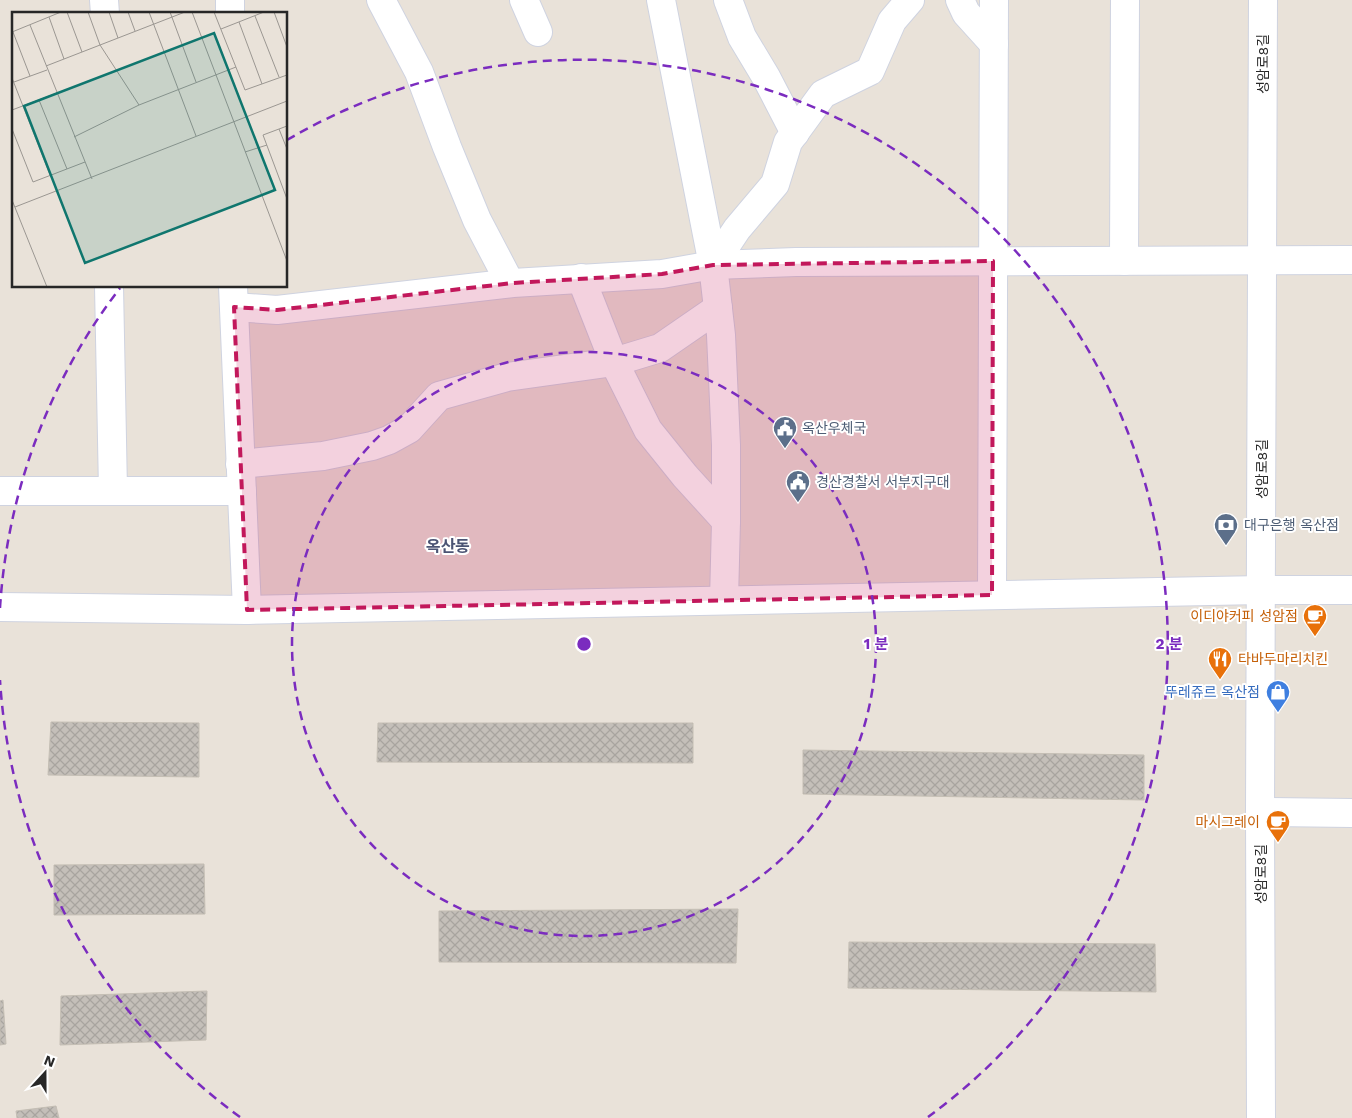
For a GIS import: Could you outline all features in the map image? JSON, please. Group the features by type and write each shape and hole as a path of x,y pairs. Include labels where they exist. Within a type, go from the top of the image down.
{"street":[{"path":"381,0 419,72 477,220 510,283"},
{"path":"524,0 538,32"},
{"path":"661,0 713,266 721,335 726,446 724,600"},
{"path":"728,0 742,37 766,77 795,133"},
{"path":"960,0 966,13 994,44"},
{"path":"992,595 994,0"},
{"path":"1124,260 1125,0"},
{"name":"성암로8길","path":"1261,1118 1260,812 1263,0"},
{"path":"713,266 737,229 774,184 788,142 823,94 870,71 892,21 911,1"},
{"path":"247,610 234,297 277,310 510,283 662,274 713,266 796,262 1352,260"},
{"path":"582,278 614,362 648,430 684,476 726,521"},
{"path":"109,288 113,491"},
{"path":"240,464 323,456 372,446 389,440 409,428 439,396 507,378 614,362 660,348 718,308"},
{"path":"0,491 242,491"},
{"path":"0,607 247,610 1262,590 1352,590"},
{"path":"1260,812 1352,813"}],"highlighted area":[{"path":"993,261 992,595 247,610 234,307 277,310 513,283 662,274 713,265"}],"building":[{"path":"51,722 199,723 199,777 48,775"},
{"path":"378,723 693,723 693,763 377,762"},
{"path":"803,750 1144,755 1144,800 803,794"},
{"path":"204,864 205,914 54,915 54,865"},
{"path":"738,909 736,963 439,962 439,911"},
{"path":"849,942 1155,944 1156,992 848,988"},
{"path":"207,991 206,1040 60,1045 61,996"},
{"path":"3,1000 6,1044 0,1045 0,1001"},
{"path":"56,1106 59,1118 17,1118 16,1111"}],"place":[{"name":"옥산우체국","path":"785,449"},
{"name":"경산경찰서 서부지구대","path":"798,503"},
{"name":"대구은행 옥산점","path":"1226,546"},
{"name":"이디야커피 성암점","path":"1315,637"},
{"name":"타바두마리치킨","path":"1220,680"},
{"name":"뚜레쥬르 옥산점","path":"1278,713"},
{"name":"마시그레이","path":"1278,843"}],"district":[{"name":"옥산동","path":"448,546"}]}
